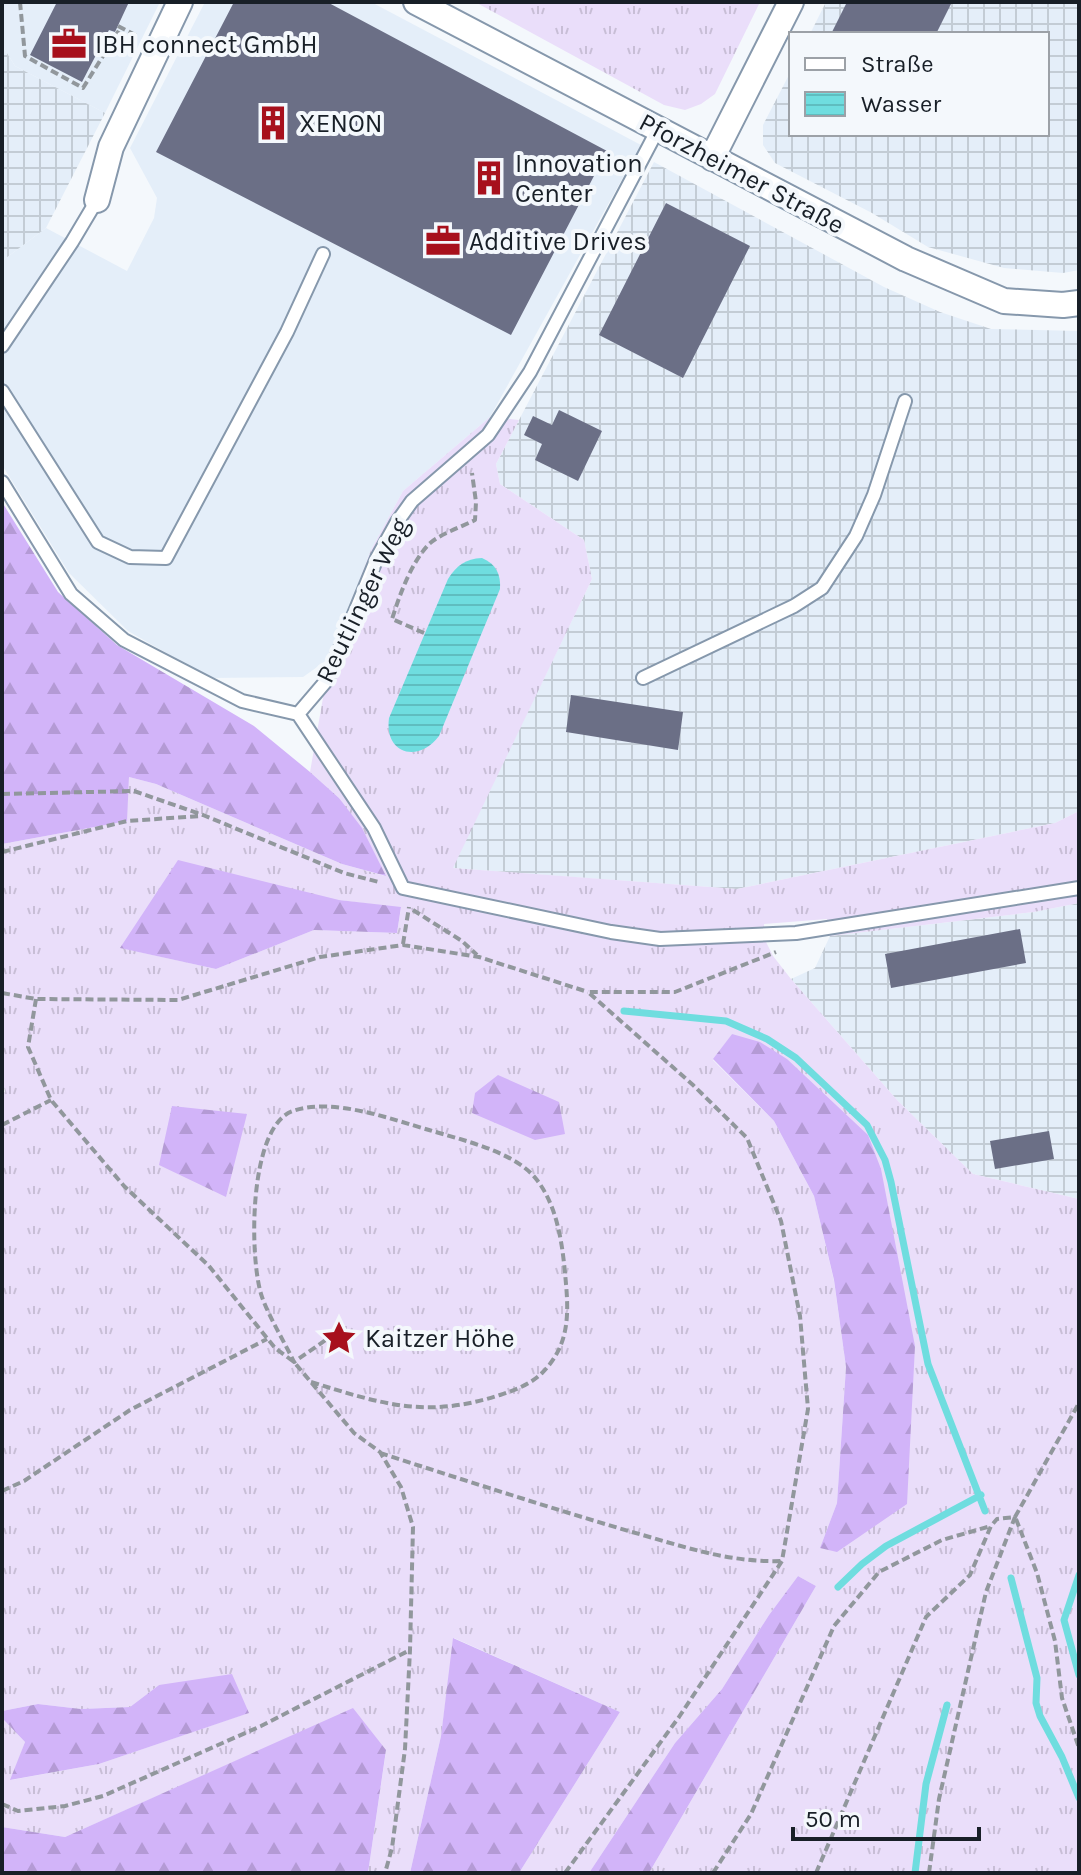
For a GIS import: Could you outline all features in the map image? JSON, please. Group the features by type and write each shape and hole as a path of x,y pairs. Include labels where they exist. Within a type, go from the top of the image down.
{"street":[{"path":"97,200 111,147 180,2"},
{"name":"Pforzheimer Straße","path":"416,2 906,259 1004,301 1063,305 1079,303"},
{"path":"712,158 791,2"}],"lane":[{"name":"Reutlinger Weg","path":"298,714 327,680 377,558 397,522 412,501 488,435 530,372 658,129"},
{"path":"2,346 97,200"},
{"path":"2,391 98,542 130,557 166,558 287,332 323,254"},
{"path":"643,678 794,606 822,588 856,536 874,495 905,401"},
{"path":"2,482 71,594 124,640 242,701 298,714 374,828 403,888 611,932 660,939 796,933 1079,888"}],"path":[{"path":"22,2 20,11 25,56 83,88 119,26 142,39"},
{"path":"424,633 392,619 418,559 431,542 475,520 470,453"},
{"path":"2,794 134,791 203,815 344,873 403,888 409,907 403,945"},
{"path":"2,852 127,821 203,815"},
{"path":"409,907 462,941 479,957"},
{"path":"2,993 36,999 178,1000 320,957 403,945 479,957 588,992 675,992 773,956 796,933"},
{"path":"565,1873 679,1717 782,1561 808,1409 800,1316 781,1221 747,1138 693,1085 588,992"},
{"path":"36,999 28,1047 51,1100 124,1186 209,1266 267,1339 294,1362 354,1433 380,1452 549,1508 699,1551 749,1562 782,1561"},
{"path":"2,1125 51,1100"},
{"path":"294,1362 262,1296 253,1241 258,1174 274,1125 291,1111 336,1108 404,1123 471,1142 522,1166 536,1179 553,1210 560,1237 568,1300 568,1325 562,1346 540,1376 511,1391 472,1404 438,1408 410,1408 374,1402 311,1382"},
{"path":"294,1362 330,1337"},
{"path":"2,1491 24,1481 130,1410 267,1339"},
{"path":"929,1873 939,1799 986,1592 1015,1517 1079,1403"},
{"path":"380,1452 401,1487 413,1527 405,1749 392,1848 385,1873"},
{"path":"816,1873 926,1617 970,1575 997,1519 1015,1517"},
{"path":"1015,1517 1044,1600 1055,1641 1062,1698 1079,1748"},
{"path":"713,1873 751,1814 834,1626 879,1572 942,1540 991,1526"},
{"path":"2,1804 18,1811 65,1806 103,1796 261,1726 410,1650"}],"shaded area":[{"path":"2,2 160,2 105,113 15,66 2,45"},
{"path":"205,2 371,2 641,145 490,417 403,491 371,550 330,658 303,677 210,678 128,631 69,573 2,465 2,261 46,228 127,271 154,218 157,198 130,148"},
{"path":"826,2 1079,2 1079,270 1063,273 1004,268 928,247 872,213 775,163 763,145 763,125 789,75 789,136 1049,136 1049,32 811,32"},
{"path":"2,45 15,66 105,113 46,228 2,261"},
{"path":"654,162 884,287 940,312 991,329 1079,331 1079,811 1055,823 737,889 452,868 592,579 584,540 500,484 496,464"},
{"path":"1079,903 1079,1199 973,1174 898,1101 791,979 815,968 830,936 1034,912"}],"green space":[{"path":"475,2 760,2 715,94 685,110 664,105"},
{"path":"490,417 519,420 496,464 500,484 584,540 592,579 453,868 737,889 1055,823 1079,811 1079,903 1034,912 830,936 827,919 764,924 765,940 791,979 898,1101 973,1174 1079,1199 1079,1873 649,1873 816,1586 798,1576 722,1689 675,1743 589,1873 519,1873 620,1712 454,1638 441,1736 410,1873 368,1873 386,1751 353,1709 65,1837 2,1827 2,1718 25,1742 11,1780 99,1764 248,1713 159,1685 130,1707 81,1709 38,1704 2,1711 2,1094 5,1092 2,1076 2,844 126,821 129,777 156,784 342,864 385,876 339,798 310,772 330,658 371,550 403,491","holes":["339,900 401,908 397,933 314,930 216,969 121,948","732,1034 915,1346 820,1548 837,1503 846,1367 834,1281 814,1196 774,1121 713,1060"]},
{"path":"2,502 58,592 117,645 254,726 310,772 339,798 362,828 386,876 342,864 156,784 129,777 127,821 2,844"},
{"path":"178,860 339,900 401,907 397,933 314,930 216,969 120,948"},
{"path":"732,1034 760,1042 787,1059 868,1135 881,1169 915,1346 907,1504 837,1552 820,1548 837,1503 846,1367 834,1280 814,1196 774,1121 713,1059"},
{"path":"498,1075 559,1102 565,1134 535,1140 472,1113 475,1093"},
{"path":"172,1106 247,1114 226,1197 159,1165"},
{"path":"798,1576 816,1586 649,1873 589,1873 675,1743 722,1689"},
{"path":"453,1638 620,1712 519,1873 410,1873 441,1736"},
{"path":"232,1674 249,1713 99,1764 10,1780 25,1742 2,1718 2,1711 38,1704 81,1709 130,1707 159,1685"},
{"path":"353,1708 386,1750 368,1873 2,1873 2,1827 65,1837"}],"water":[{"path":"482,558 497,570 500,589 439,736 422,750 405,751 392,740 389,718 448,579 462,564"}],"building":[{"name":"IBH connect GmbH","path":"57,2 129,2 115,32 109,30 82,82 30,55"},
{"path":"234,2 327,2 607,151 511,335 156,152"},
{"path":"847,2 952,2 937,32 832,32"},
{"path":"666,203 750,246 683,378 599,335"},
{"path":"559,410 602,431 578,481 535,460 542,444 524,435 533,416 552,425"},
{"path":"571,695 683,712 678,750 566,732"},
{"path":"1020,929 1026,963 891,988 885,954"},
{"path":"1049,1131 1054,1159 995,1169 990,1141"}],"waterway":[{"path":"624,1011 726,1021 767,1039 796,1058 867,1125 885,1160 891,1182 928,1364 985,1511"},
{"path":"838,1587 886,1546 981,1495"},
{"path":"1079,1575 1064,1620 1079,1675"},
{"path":"1011,1578 1037,1678 1036,1703 1040,1716 1079,1798"},
{"path":"915,1873 926,1784 947,1705"}],"place":[{"name":"IBH connect GmbH","path":"69,44"},
{"name":"XENON","path":"273,123"},
{"name":"Innovation Center","path":"489,178"},
{"name":"Additive Drives","path":"443,241"},
{"name":"Kaitzer Höhe","path":"339,1338"}]}
